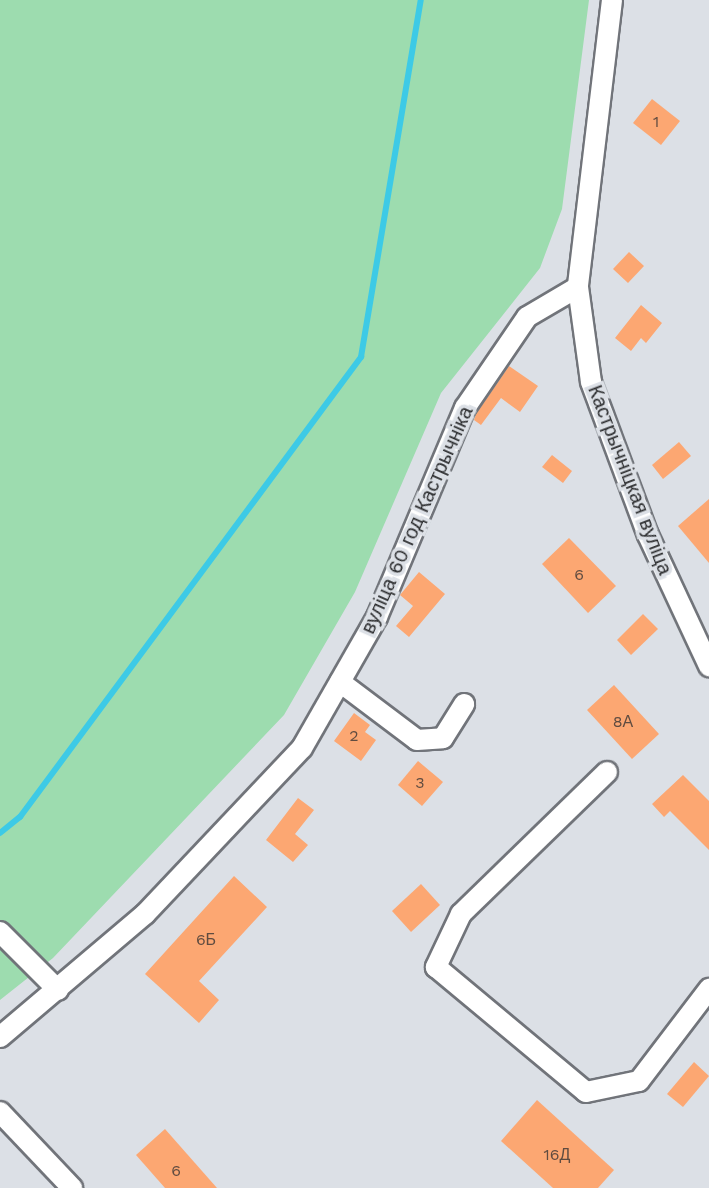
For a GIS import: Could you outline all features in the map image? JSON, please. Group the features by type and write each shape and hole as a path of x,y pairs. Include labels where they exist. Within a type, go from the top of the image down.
{"street":[{"name":"Кастрычніцкая вуліца","path":"612,0 578,287 591,382 648,535 709,666"},
{"name":"вуліца 60 год Кастрычніка","path":"0,1037 58,990 179,881 302,748 377,617 465,408 527,317 578,287"},
{"path":"340,682 417,740 443,738 464,704"},
{"path":"607,772 461,914 436,967 586,1092 639,1081 709,989"},
{"path":"0,932 58,990"},
{"path":"0,1112 66,1186"}],"green space":[{"path":"0,0 589,0 562,209 540,268 441,393 355,592 284,715 53,958 0,1000"}],"building":[{"path":"652,99 680,121 661,145 633,123"},
{"path":"629,252 644,266 628,283 613,269"},
{"path":"641,305 662,323 646,343 641,338 631,351 615,338"},
{"path":"509,366 538,386 520,412 501,398 481,425 474,420 476,414"},
{"path":"679,442 691,456 663,479 652,465"},
{"path":"552,455 572,471 563,483 542,467"},
{"path":"709,499 709,563 678,526"},
{"path":"569,538 616,586 588,613 542,564"},
{"path":"419,572 445,594 409,637 396,626 413,606 400,595"},
{"path":"643,614 658,629 631,655 617,640"},
{"path":"614,685 659,734 632,759 587,710"},
{"path":"354,713 370,725 365,732 376,740 361,761 334,741"},
{"path":"418,761 443,782 422,806 398,785"},
{"path":"683,775 709,801 709,850 670,811 664,817 652,804"},
{"path":"298,798 314,810 295,834 308,845 293,862 266,840"},
{"path":"234,876 267,907 199,981 219,1000 199,1023 145,974"},
{"path":"421,884 440,905 411,932 392,911"},
{"path":"694,1062 709,1076 683,1107 667,1094"},
{"path":"537,1100 614,1170 598,1188 553,1188 501,1141"},
{"path":"165,1129 217,1188 165,1188 136,1155"}],"waterway":[{"path":"0,833 20,817 361,357 421,0"}]}
